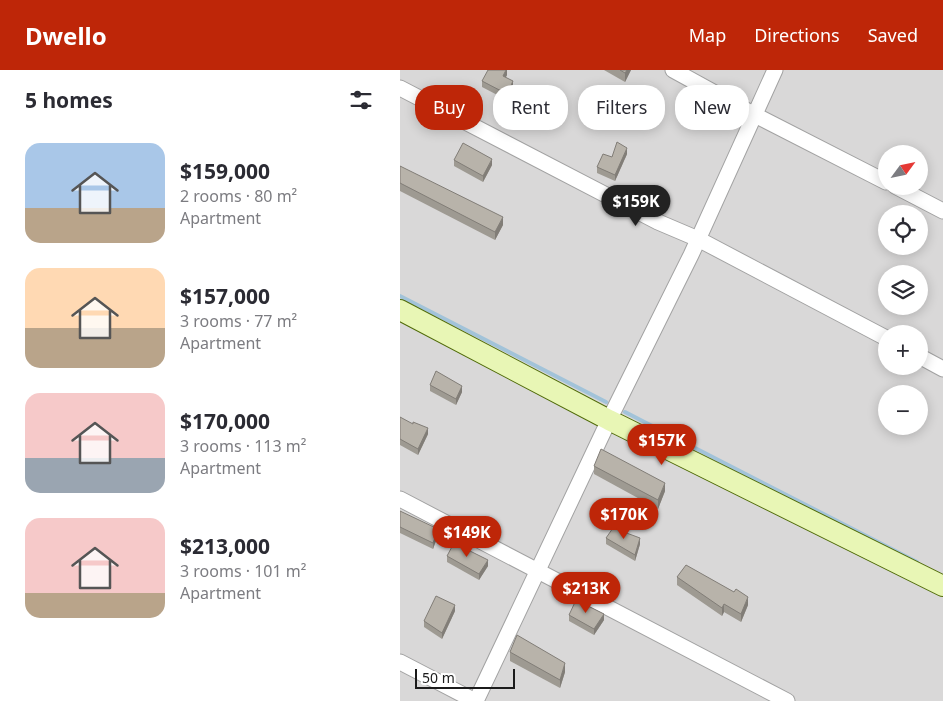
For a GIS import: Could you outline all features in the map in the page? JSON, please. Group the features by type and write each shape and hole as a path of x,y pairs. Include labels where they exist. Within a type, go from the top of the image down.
{"street":[{"path":"673,70 755,115 878,178"},
{"path":"400,662 475,701 698,238 775,70"},
{"path":"400,88 658,222 698,238 878,334"},
{"path":"912,195 943,211"},
{"path":"400,310 609,420 943,586"},
{"path":"928,360 943,368"},
{"path":"400,499 787,701"}],"shaded area":[{"path":"400,70 943,70 943,701 400,701"}],"building":[{"path":"488,70 506,70 503,76 513,81 511,85 493,85 493,87 482,81"},
{"path":"617,142 627,148 615,175 597,167 603,154 612,157"},
{"path":"463,143 492,159 483,176 454,160"},
{"path":"400,166 503,217 495,232 400,183"},
{"path":"436,371 462,386 456,399 430,385"},
{"path":"400,417 413,424 413,422 428,428 418,449 400,439"},
{"path":"601,449 665,483 658,500 594,466"},
{"path":"400,511 438,529 433,543 400,527"},
{"path":"613,528 640,538 635,555 606,538"},
{"path":"454,543 488,560 479,574 447,556"},
{"path":"686,565 734,592 736,589 748,597 741,614 724,604 722,608 677,577"},
{"path":"436,596 455,605 442,633 424,621"},
{"path":"576,600 604,614 594,629 569,615"},
{"path":"517,635 565,663 560,680 510,652"}],"waterway":[{"path":"400,296 606,402"},
{"path":"625,412 917,562"}]}
